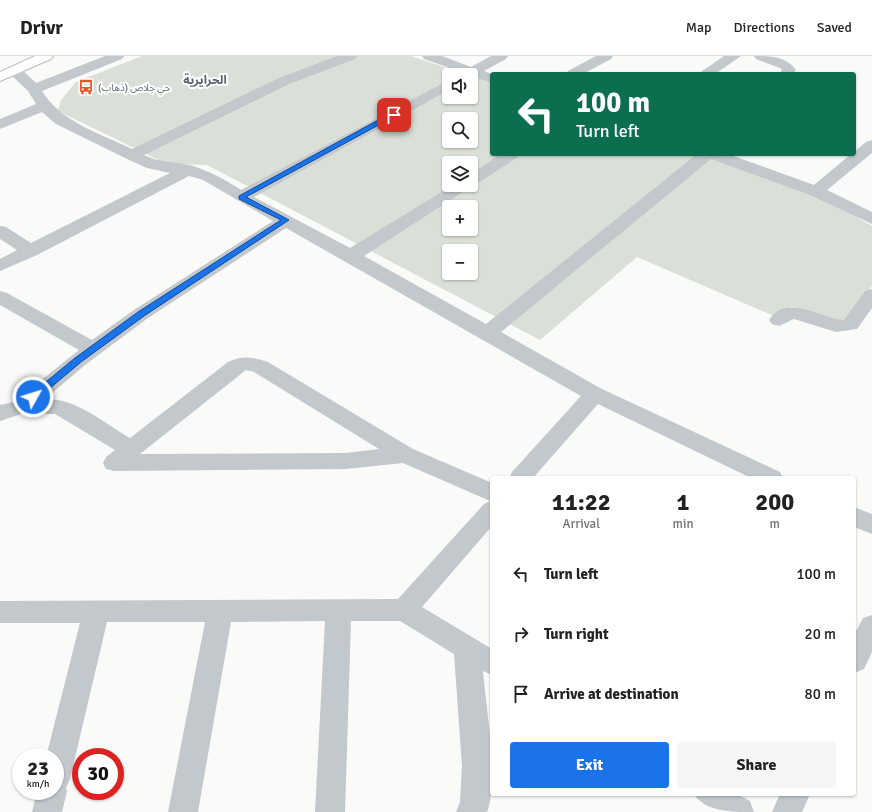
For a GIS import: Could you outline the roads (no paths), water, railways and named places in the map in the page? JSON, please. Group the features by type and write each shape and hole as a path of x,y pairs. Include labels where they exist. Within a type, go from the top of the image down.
{"street":[{"path":"0,77 46,56"},
{"path":"34,89 117,56"},
{"path":"131,155 284,81 350,56"},
{"path":"429,56 456,68"},
{"path":"478,69 501,56"},
{"path":"577,72 606,56"},
{"path":"708,72 734,56"},
{"path":"761,56 784,65 789,70 788,72"},
{"path":"15,71 34,89 44,106 61,121 131,155 160,167 188,170 209,177 241,197 351,256 595,394 768,476"},
{"path":"478,76 490,79"},
{"path":"241,197 442,88"},
{"path":"0,124 44,106"},
{"path":"816,191 872,145"},
{"path":"478,176 509,156"},
{"path":"487,333 705,156"},
{"path":"719,156 816,191 872,219"},
{"path":"0,266 188,170"},
{"path":"351,256 453,192"},
{"path":"21,407 93,349 141,314 286,220"},
{"path":"0,231 30,251"},
{"path":"779,320 789,313 794,313 834,325 847,326 850,325 872,295"},
{"path":"0,297 93,349"},
{"path":"405,455 346,461 114,463 235,367 249,363 261,367 405,455 490,492"},
{"path":"522,476 595,394"},
{"path":"0,413 21,407 56,406 65,408 131,449"},
{"path":"404,610 490,512"},
{"path":"856,517 872,525"},
{"path":"330,812 338,610"},
{"path":"0,612 404,610 490,662"},
{"path":"63,748 96,612"},
{"path":"184,812 220,612"},
{"path":"856,657 872,626"},
{"path":"467,648 477,766 474,804 471,812"},
{"path":"712,796 739,812"},
{"path":"788,812 794,796"},
{"path":"47,812 50,800"}],"place":[{"name":"حي جلاص (ذهاب)","path":"86,87"}],"district":[{"name":"الحرايرية","path":"205,80"}]}
